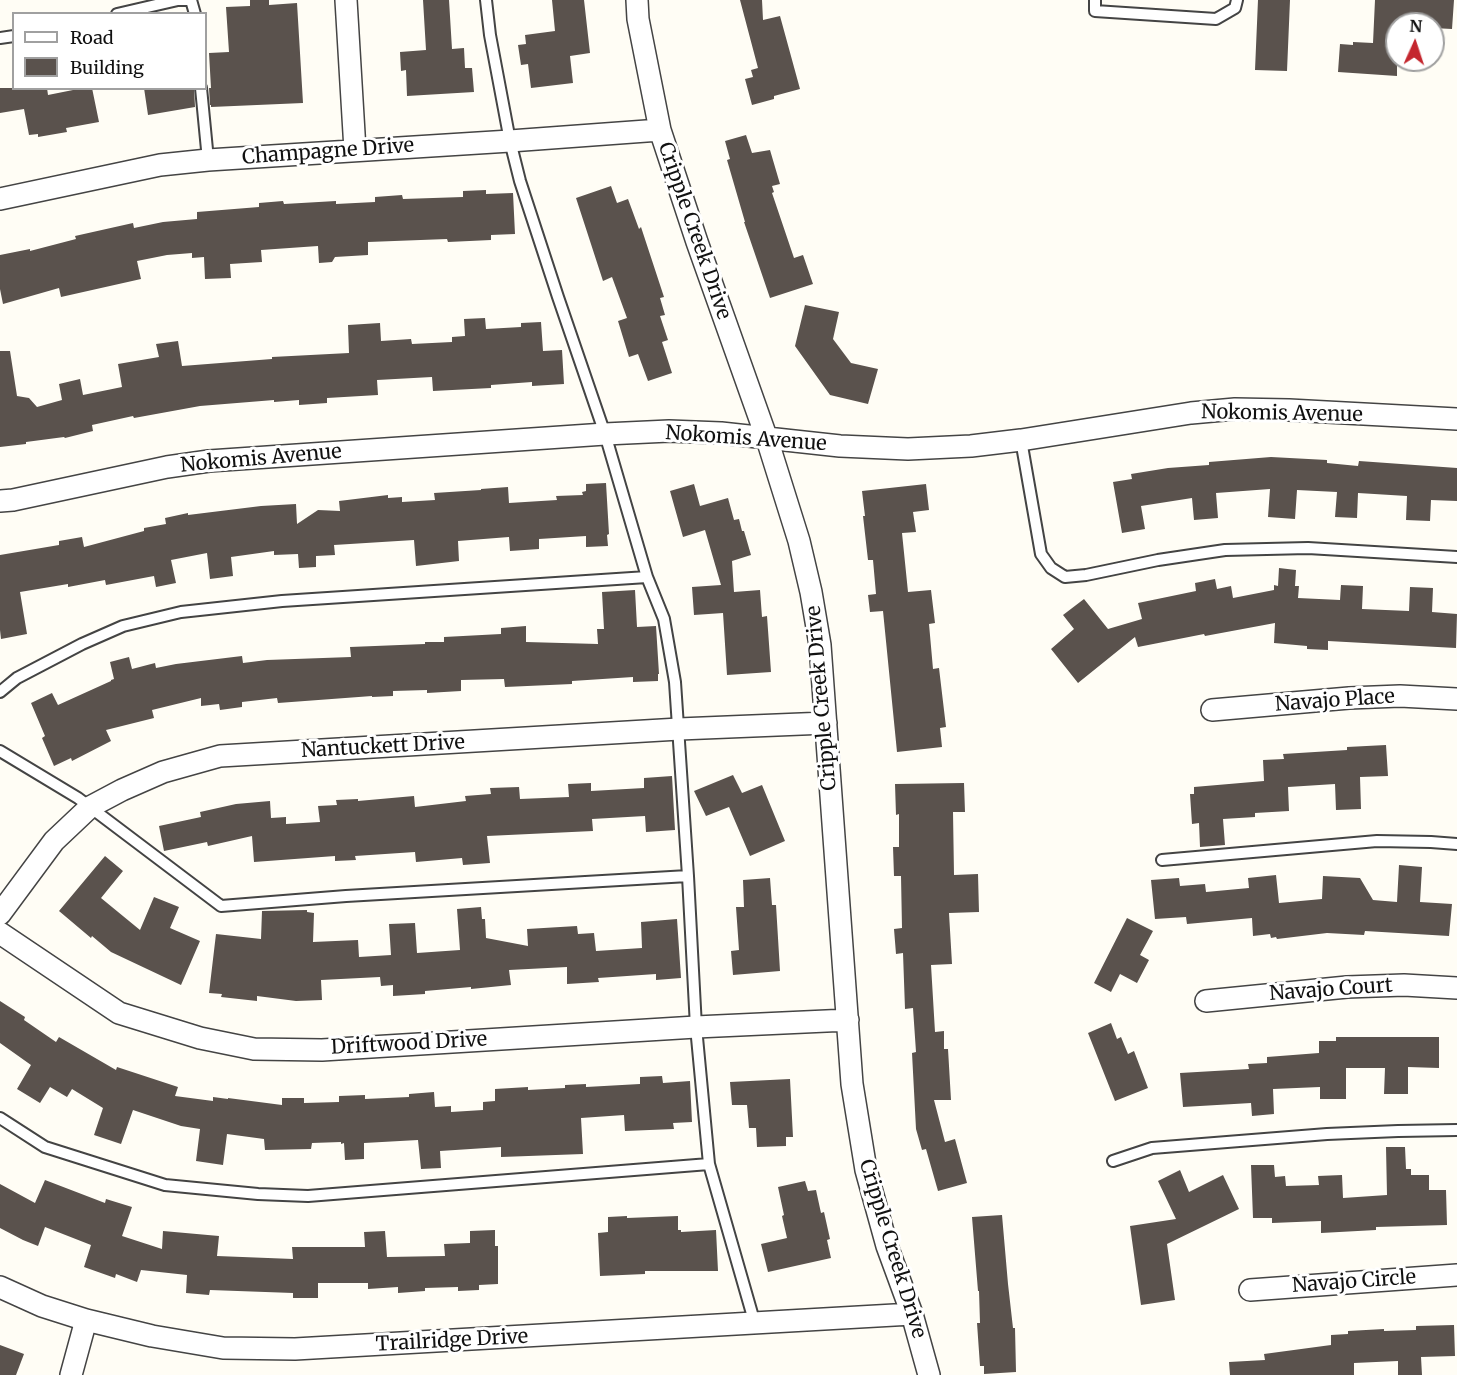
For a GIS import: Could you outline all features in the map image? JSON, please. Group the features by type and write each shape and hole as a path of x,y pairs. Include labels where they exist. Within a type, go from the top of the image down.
{"street":[{"path":"346,0 355,150"},
{"name":"Cripple Creek Drive","path":"637,0 638,19 660,130 766,439 799,541 811,592 820,645 852,1084 866,1170 887,1246 912,1314 929,1375"},
{"name":"Champagne Drive","path":"0,199 160,165 660,130"},
{"name":"Nokomis Avenue","path":"0,501 167,467 209,461 605,434 669,431 721,433 840,446 908,449 971,446 1021,440 1191,413 1235,409 1457,419"},
{"name":"Navajo Place","path":"1212,710 1349,698 1400,696 1457,699"},
{"name":"Nantuckett Drive","path":"0,914 54,840 90,807 163,772 220,756 679,729 826,723"},
{"name":"Driftwood Drive","path":"0,933 119,1013 200,1038 254,1049 322,1050 848,1020"},
{"name":"Navajo Court","path":"1206,1001 1347,987 1404,985 1457,988"},
{"name":"Navajo Circle","path":"1250,1290 1457,1275"},
{"name":"Trailridge Drive","path":"0,1287 42,1306 86,1320 152,1336 223,1348 295,1349 912,1314"},
{"path":"71,1375 86,1320"}],"lane":[{"path":"126,12 178,0 191,0 194,12"},
{"path":"486,0 490,35 520,181 605,434 647,578 664,619 675,682 679,729 696,1027 709,1164 755,1324"},
{"path":"1095,0 1095,11 1216,19 1235,8 1237,0"},
{"path":"201,90 208,160"},
{"path":"1021,440 1041,554 1051,568 1065,577 1225,550 1308,548 1457,557"},
{"path":"0,692 18,678 102,635 123,626 181,612 282,602 647,578"},
{"path":"0,751 78,798 221,906 346,896 688,876"},
{"path":"1162,860 1377,841 1457,844"},
{"path":"0,1118 45,1147 165,1185 258,1194 308,1196 709,1164"},
{"path":"1113,1161 1152,1148 1327,1134 1457,1130"}],"building":[{"path":"250,0 269,0 269,5 297,3 303,103 211,107 209,53 229,52 226,7 250,6"},
{"path":"423,0 449,0 452,49 464,48 465,68 472,68 474,92 407,96 406,70 401,71 400,52 426,50"},
{"path":"552,0 584,0 590,53 570,56 573,83 531,88 528,64 521,65 518,45 526,44 525,35 555,31"},
{"path":"740,0 762,0 763,20 780,16 800,89 752,105 745,79 753,77 751,70 758,68"},
{"path":"1258,0 1290,0 1287,71 1255,70"},
{"path":"1375,0 1454,0 1452,29 1445,29 1445,12 1385,12 1385,72 1397,72 1397,76 1338,72 1340,44 1373,43"},
{"path":"0,88 47,90 48,95 73,90 92,90 99,122 66,128 67,132 38,137 38,134 29,135 24,109 0,113"},
{"path":"144,90 194,90 195,107 148,115"},
{"path":"746,135 752,153 770,150 780,184 772,186 774,192 772,193 794,258 803,255 813,284 770,298 744,222 727,160 730,159 725,141"},
{"path":"611,186 617,203 628,199 639,229 641,227 664,297 660,298 665,315 660,316 668,340 662,342 672,373 648,381 638,354 629,357 618,321 627,318 612,277 603,281 576,198"},
{"path":"486,190 486,194 513,193 515,234 491,235 491,240 368,242 368,255 335,257 332,262 319,263 318,246 261,250 262,262 230,264 231,278 205,279 204,257 192,258 192,253 167,255 137,261 141,279 61,297 59,288 3,304 0,289 0,255 30,249 30,251 76,239 75,236 133,223 134,228 163,222 197,219 197,212 259,207 259,203 375,202 375,197 402,195 403,199 463,197 463,191"},
{"path":"805,305 839,312 833,339 851,363 878,369 868,404 830,395 795,346"},
{"path":"485,318 486,329 521,327 521,323 541,322 543,351 562,350 564,384 532,386 532,382 491,385 491,388 433,391 432,377 377,380 378,395 327,398 327,403 299,405 299,400 274,402 274,400 200,406 92,425 93,431 65,438 0,447 0,351 10,351 17,396 29,398 37,407 62,400 59,384 80,379 83,395 122,387 118,364 159,357 156,344 178,341 182,366 272,359 272,357 349,353 348,325 380,323 381,341 411,339 412,344 452,342 452,337 465,336 464,319"},
{"path":"1271,457 1327,460 1327,463 1358,466 1359,461 1457,468 1457,501 1431,500 1430,521 1406,520 1407,496 1358,493 1357,518 1335,517 1337,492 1297,490 1295,519 1268,517 1270,489 1216,493 1218,518 1194,520 1192,498 1141,506 1145,529 1122,533 1113,482 1132,479 1131,474 1168,468"},
{"path":"606,483 608,546 586,547 586,536 539,539 539,549 510,551 509,537 458,541 459,561 416,566 414,540 334,545 335,555 316,556 316,567 299,568 298,554 274,555 274,551 231,557 233,576 210,579 207,553 171,560 176,583 156,587 154,576 106,585 105,580 20,592 27,634 1,639 0,555 59,545 59,541 82,537 84,547 144,531 144,528 166,524 165,518 188,513 188,515 296,504 297,524 318,510 340,511 339,501 388,495 388,498 402,497 402,502 435,500 434,493 508,487 509,503 557,500 556,496 583,495 582,492 586,491 586,484"},
{"path":"694,484 700,506 728,498 734,520 739,519 742,531 744,531 751,555 732,561 734,592 760,590 762,617 767,616 771,672 727,675 723,613 694,615 692,587 721,585 705,530 683,537 670,491"},
{"path":"926,484 929,510 913,512 916,532 902,533 908,592 931,590 935,623 929,624 933,669 939,668 946,727 940,728 942,747 897,752 883,611 870,612 868,595 876,594 873,560 868,560 862,491"},
{"path":"1279,568 1296,570 1295,586 1299,586 1298,598 1340,600 1341,585 1363,586 1362,609 1409,611 1410,587 1433,588 1432,612 1457,614 1456,648 1328,641 1328,650 1307,649 1307,646 1274,643 1275,623 1138,647 1135,637 1078,683 1051,649 1074,629 1063,615 1084,599 1108,629 1142,619 1138,603 1196,591 1195,583 1215,579 1217,589 1231,586 1233,598 1274,590 1274,585 1278,586"},
{"path":"635,590 637,627 656,626 658,681 633,682 633,677 572,681 572,684 505,687 504,679 461,680 461,691 427,693 427,690 393,691 393,696 278,703 277,698 242,702 242,707 220,710 219,704 201,706 201,698 152,710 154,718 106,730 111,741 72,761 71,758 54,766 42,738 45,736 31,703 52,693 58,705 111,681 114,679 110,662 129,657 132,669 155,663 156,668 242,656 243,663 351,657 350,647 444,642 444,637 501,634 501,628 526,626 526,642 598,644 597,629 604,629 602,592"},
{"path":"1386,745 1388,776 1360,777 1361,809 1336,810 1335,784 1288,787 1289,811 1255,813 1255,817 1223,819 1225,845 1200,847 1199,823 1192,824 1190,794 1194,794 1194,787 1264,781 1263,760 1284,759 1283,754"},
{"path":"733,775 742,793 762,785 785,841 750,856 729,807 706,816 694,791"},
{"path":"672,776 675,830 646,832 645,816 592,819 593,831 487,836 490,863 463,865 462,858 416,862 415,852 355,856 356,860 335,861 335,856 254,862 252,836 208,846 207,842 164,851 159,826 201,817 200,812 236,804 270,801 271,818 286,817 286,824 320,822 318,806 337,805 336,800 358,799 358,801 414,796 415,807 466,801 465,796 491,794 490,788 519,787 520,799 569,797 568,784 591,783 591,791 644,788 644,778"},
{"path":"964,783 965,812 953,812 954,875 978,874 979,912 949,913 952,964 931,965 935,1032 944,1031 944,1049 948,1049 951,1100 934,1100 945,1142 955,1139 967,1183 938,1191 926,1149 922,1150 916,1129 912,1053 916,1052 913,1008 905,1009 903,953 896,954 894,929 902,928 901,876 894,876 893,847 899,847 899,814 896,815 895,784"},
{"path":"105,856 123,871 101,898 140,930 154,897 179,907 170,928 200,941 181,985 111,952 59,911"},
{"path":"1399,865 1422,867 1420,902 1452,904 1449,936 1365,931 1364,935 1327,933 1277,939 1276,937 1271,938 1270,934 1253,936 1252,918 1187,924 1186,917 1155,919 1151,880 1179,878 1180,886 1205,884 1206,892 1249,888 1248,878 1276,875 1279,903 1322,899 1323,876 1360,878 1373,900 1397,902"},
{"path":"770,878 772,905 776,905 780,971 733,975 731,951 739,950 736,907 744,907 743,880"},
{"path":"481,907 482,919 485,919 486,938 528,946 527,929 577,926 578,934 594,933 596,951 642,948 641,922 677,919 681,978 656,980 656,974 598,978 599,982 567,984 567,967 509,970 511,985 425,991 425,994 393,996 393,985 381,986 380,977 321,980 322,1000 296,1001 257,996 257,1001 221,997 222,994 209,993 216,934 261,939 262,911 307,910 307,912 314,913 313,942 358,940 359,957 391,955 389,924 415,923 417,953 460,950 457,909"},
{"path":"1127,918 1153,931 1140,955 1149,960 1137,983 1120,974 1111,992 1094,983"},
{"path":"0,1001 25,1017 24,1020 56,1042 59,1037 116,1070 117,1067 178,1087 175,1096 213,1101 213,1097 228,1098 282,1105 282,1098 304,1098 304,1103 339,1102 339,1096 365,1095 365,1099 409,1097 409,1094 434,1092 435,1107 451,1106 451,1112 483,1110 483,1102 495,1101 495,1089 528,1087 528,1090 565,1088 565,1085 586,1084 586,1087 640,1084 640,1077 662,1076 663,1083 690,1081 692,1122 673,1123 674,1129 625,1131 624,1115 581,1118 583,1154 501,1157 501,1147 440,1151 441,1168 421,1169 418,1140 364,1143 364,1159 345,1160 344,1143 341,1144 341,1142 312,1143 311,1149 265,1150 264,1139 227,1134 223,1165 196,1161 200,1129 181,1126 133,1110 121,1144 94,1135 103,1108 72,1089 67,1097 50,1087 40,1103 17,1089 31,1065 0,1043"},
{"path":"1111,1023 1117,1039 1121,1037 1128,1054 1134,1051 1148,1088 1115,1101 1088,1033"},
{"path":"1336,1037 1439,1037 1439,1068 1408,1067 1408,1094 1384,1094 1385,1068 1346,1068 1346,1099 1320,1099 1320,1087 1273,1089 1274,1114 1252,1116 1251,1103 1183,1107 1180,1073 1249,1069 1248,1064 1267,1063 1267,1057 1319,1053 1319,1041 1336,1041"},
{"path":"790,1079 793,1137 786,1137 786,1146 757,1147 756,1128 749,1128 747,1105 732,1105 730,1082"},
{"path":"1386,1147 1405,1147 1406,1169 1411,1169 1411,1175 1429,1175 1429,1190 1446,1190 1447,1225 1376,1227 1376,1230 1321,1233 1321,1221 1272,1223 1272,1218 1253,1218 1251,1165 1274,1165 1275,1177 1285,1176 1286,1186 1319,1185 1318,1176 1342,1175 1343,1198 1387,1195"},
{"path":"1180,1170 1189,1192 1223,1175 1239,1209 1167,1244 1175,1300 1141,1305 1130,1226 1176,1219 1158,1181"},
{"path":"45,1180 105,1203 106,1199 132,1207 122,1236 162,1249 163,1231 219,1236 217,1256 293,1259 292,1247 365,1247 364,1232 385,1231 387,1257 445,1256 444,1244 470,1243 470,1231 495,1230 495,1246 498,1246 498,1284 479,1285 479,1290 458,1291 458,1287 425,1288 425,1291 398,1293 398,1287 368,1289 368,1283 318,1283 318,1298 293,1298 293,1293 210,1290 209,1295 186,1293 187,1275 141,1270 137,1282 116,1274 115,1278 84,1267 91,1245 45,1227 38,1246 0,1228 0,1184 35,1203"},
{"path":"805,1181 808,1191 816,1190 821,1213 824,1212 830,1239 827,1240 831,1258 768,1272 761,1244 787,1238 778,1187"},
{"path":"1002,1215 1013,1328 1015,1328 1016,1372 984,1374 984,1366 980,1366 977,1323 980,1323 979,1291 972,1217"},
{"path":"627,1216 627,1218 678,1216 678,1230 681,1232 716,1230 718,1271 645,1271 645,1274 600,1276 598,1233 608,1232 608,1217"},
{"path":"1454,1325 1455,1356 1421,1357 1422,1375 1398,1375 1398,1361 1354,1363 1354,1375 1230,1375 1229,1362 1265,1360 1264,1354 1331,1345 1331,1335 1348,1334 1348,1331 1416,1330 1416,1326"},
{"path":"0,1345 24,1354 16,1375 0,1375"}]}
